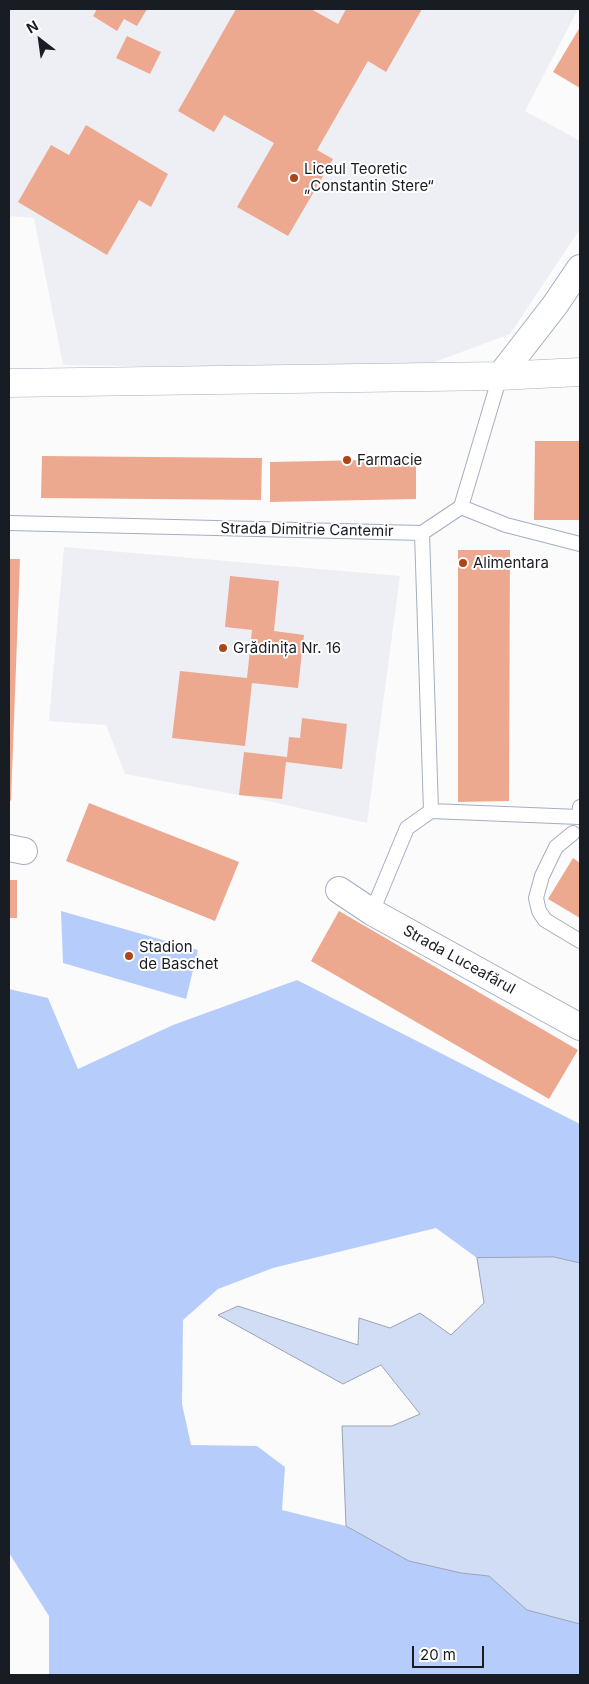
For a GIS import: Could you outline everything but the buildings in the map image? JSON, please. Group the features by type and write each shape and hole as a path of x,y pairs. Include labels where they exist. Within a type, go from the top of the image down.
{"street":[{"path":"500,376 555,305 580,268"},
{"path":"9,383 500,376 580,372"},
{"name":"Strada Luceafărul","path":"339,890 372,912 580,1027"}],"lane":[{"path":"431,811 422,533 461,508 500,376"},
{"path":"461,508 506,526 580,544"},
{"name":"Strada Dimitrie Cantemir","path":"9,522 422,533"},
{"path":"372,912 407,828 431,811 557,817 579,816 580,807"},
{"path":"557,817 576,836 556,847 542,876 536,898 539,911 545,920 580,941"}],"shaded area":[{"name":"Liceul Teoretic „Constantin Stere“","path":"9,9 578,9 525,111 580,141 580,229 510,334 413,370 63,365 34,218 9,216"},
{"name":"Grădinița Nr. 16","path":"64,547 400,576 367,823 250,797 125,774 106,725 49,721"},
{"name":"Stadion de Baschet","path":"61,911 198,950 186,999 63,963"},
{"path":"297,980 580,1124 580,1263 554,1257 477,1258 436,1228 273,1268 218,1289 183,1320 182,1404 191,1445 257,1446 285,1467 282,1510 346,1526 409,1561 461,1573 489,1576 527,1610 580,1624 580,1675 49,1675 49,1616 9,1553 9,989 48,998 78,1069 173,1025"},
{"path":"554,1257 580,1263 580,1624 527,1610 489,1576 461,1573 409,1561 346,1526 342,1426 392,1426 420,1414 381,1365 343,1384 218,1315 238,1306 358,1345 359,1318 390,1328 420,1313 451,1335 484,1303 477,1258"}],"place":[{"name":"Liceul Teoretic „Constantin Stere“","path":"294,178"},
{"name":"Farmacie","path":"347,460"},
{"name":"Alimentara","path":"463,563"},
{"name":"Grădinița Nr. 16","path":"223,648"},
{"name":"Stadion de Baschet","path":"129,956"}]}
